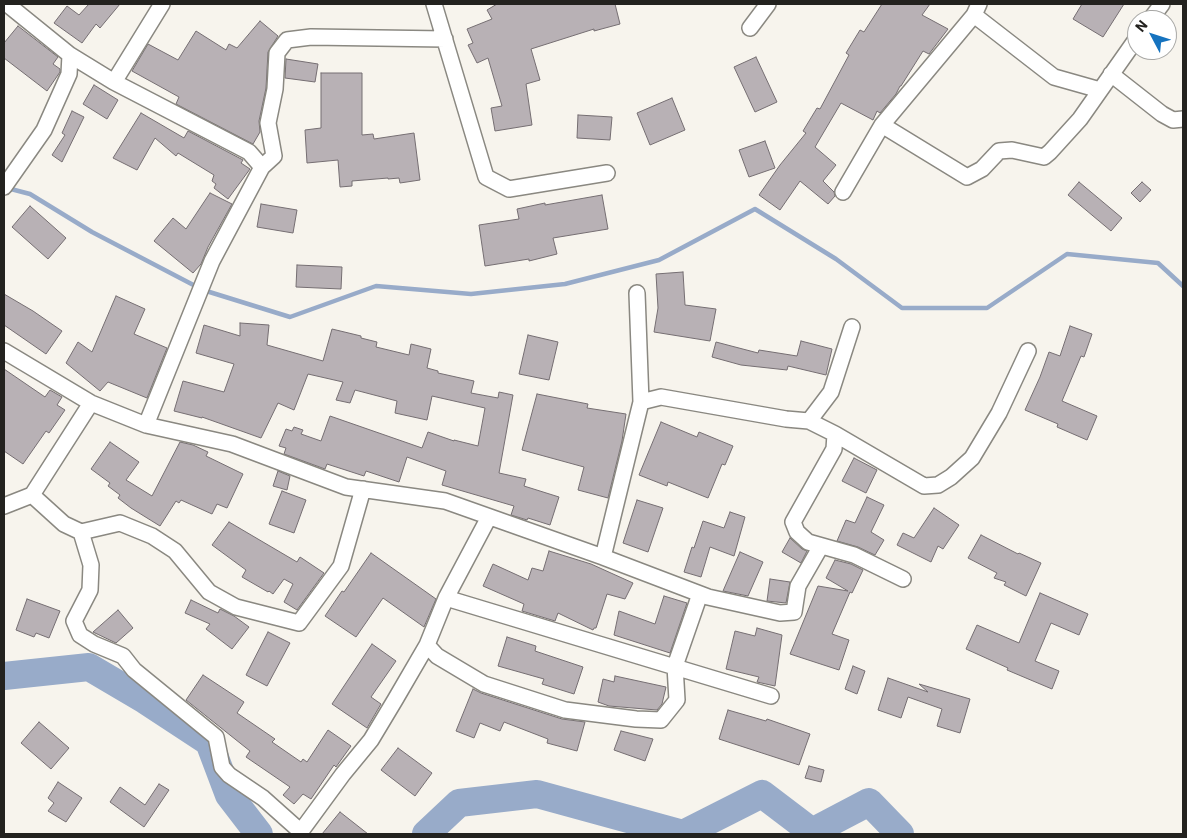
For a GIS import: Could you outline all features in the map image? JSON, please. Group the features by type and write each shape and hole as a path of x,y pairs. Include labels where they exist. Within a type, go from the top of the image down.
{"street":[{"path":"7,4 70,55 114,82 249,152 262,167"},
{"path":"114,82 162,4"},
{"path":"750,28 768,4"},
{"path":"439,5 445,39 486,177 509,189 607,173"},
{"path":"842,192 882,126 977,10 1054,77 1100,90"},
{"path":"146,425 212,261 262,167 274,156 268,123 275,88 277,53 287,40 311,36 445,39"},
{"path":"882,126 967,177 982,169 999,151 1012,150 1044,157 1080,119 1127,52"},
{"path":"4,188 44,130 68,74 70,55"},
{"path":"1111,74 1162,114 1173,120 1183,119"},
{"path":"603,557 641,402 636,293"},
{"path":"809,421 831,392 852,327"},
{"path":"4,351 91,403 146,425 232,444 346,487 445,501 603,557 700,594 780,613 794,612 798,586 821,546"},
{"path":"641,402 661,397 786,420 809,421 924,486 938,485 951,477 972,458 999,413 1028,351"},
{"path":"4,506 32,496 91,403"},
{"path":"835,434 834,449 793,522 797,532 808,542 854,555 902,579"},
{"path":"32,496 64,524 81,532 120,523 152,536 175,551 209,592 236,607 299,623 341,566 363,489"},
{"path":"81,532 91,565 90,590 74,621 80,635 94,644 123,656 134,670 216,737 222,767 229,775 263,798 300,833 342,774 371,740 428,645 446,598 489,517"},
{"path":"428,645 437,656 484,684 565,710 636,719 661,720 677,700 675,666 700,594"},
{"path":"446,598 771,696"}],"building":[{"path":"89,4 120,4 100,28 96,24 82,43 54,23 67,6 79,15"},
{"path":"497,4 615,4 620,24 594,31 594,29 531,49 540,80 526,84 532,125 495,131 491,108 502,106 488,58 477,63 468,45 473,43 467,29 492,19 487,10"},
{"path":"882,4 930,4 922,15 948,29 929,54 923,51 896,94 880,113 877,111 873,120 841,103 815,147 836,165 823,181 834,192 835,196 828,204 800,181 780,210 759,195 806,133 803,131 817,108 820,109 849,55 846,53 860,30 864,32"},
{"path":"1082,4 1124,4 1103,37 1073,19"},
{"path":"260,21 278,36 268,52 266,88 259,121 260,132 253,144 176,104 179,97 132,71 148,44 178,60 196,31 226,50 229,44 237,48"},
{"path":"18,26 58,57 53,64 60,69 60,72 47,91 4,58 4,43"},
{"path":"756,57 777,102 755,112 734,67"},
{"path":"286,59 318,64 315,82 285,78"},
{"path":"321,73 362,73 362,135 373,134 374,139 414,133 420,180 400,183 399,178 352,181 352,186 340,187 338,160 307,163 305,130 321,128"},
{"path":"94,85 118,100 107,119 83,104"},
{"path":"672,98 685,130 650,145 637,113"},
{"path":"72,111 84,117 62,162 52,155 65,135 62,133"},
{"path":"141,113 184,138 188,131 243,160 241,163 250,169 228,199 214,188 216,184 212,181 214,175 178,153 176,156 155,138 137,170 113,158"},
{"path":"578,115 612,117 610,140 577,138"},
{"path":"765,141 775,168 749,177 739,150"},
{"path":"1079,182 1122,218 1111,231 1068,195"},
{"path":"1142,182 1151,190 1140,202 1131,193"},
{"path":"210,193 232,204 208,247 201,264 193,273 154,241 173,218 186,229"},
{"path":"602,195 608,229 553,238 557,254 529,261 529,259 485,266 479,225 519,219 517,209"},
{"path":"261,204 297,210 293,233 257,227"},
{"path":"30,206 66,238 48,259 12,227"},
{"path":"297,265 342,267 341,289 296,287"},
{"path":"683,272 685,305 716,309 710,341 654,332 658,308 656,274"},
{"path":"4,294 62,331 46,354 4,325"},
{"path":"116,296 145,309 134,334 167,348 147,398 108,382 100,391 66,363 78,342 92,352"},
{"path":"240,323 269,325 267,345 323,361 332,329 377,342 376,347 409,355 411,344 431,349 427,368 438,371 438,373 474,381 471,393 498,398 499,392 513,395 499,473 526,479 524,486 559,497 550,525 511,515 514,506 442,485 446,471 407,457 399,482 366,471 364,476 327,464 325,469 284,454 286,448 279,446 286,429 292,431 294,427 303,430 301,434 321,441 330,416 422,448 428,432 454,441 478,446 485,408 432,396 427,420 395,413 397,401 355,390 350,403 336,400 343,382 308,374 294,410 278,403 261,438 202,417 174,411 183,381 224,392 234,364 196,353 204,325 240,336"},
{"path":"1070,326 1092,334 1084,357 1081,356 1062,401 1097,416 1087,440 1057,427 1058,424 1025,410 1049,352 1060,356"},
{"path":"528,335 558,342 549,380 519,374"},
{"path":"801,341 832,349 826,375 788,366 787,370 741,365 712,357 716,342 758,353 759,350 797,356"},
{"path":"4,369 45,397 50,390 62,397 57,405 65,410 49,433 46,431 23,464 4,451"},
{"path":"537,394 588,404 587,408 626,414 622,441 608,498 578,490 584,467 522,450"},
{"path":"661,422 697,437 699,432 733,446 725,465 722,464 708,498 668,482 667,486 639,475"},
{"path":"110,442 139,462 126,480 152,496 180,442 193,445 208,452 206,456 243,474 227,508 217,504 212,514 181,500 179,503 176,501 160,526 118,498 120,495 108,486 110,483 91,469"},
{"path":"854,458 877,470 866,493 842,481"},
{"path":"278,471 290,476 287,490 273,486"},
{"path":"282,491 306,500 294,533 269,524"},
{"path":"867,497 884,505 871,532 884,540 875,555 858,547 837,541 846,520 855,523"},
{"path":"637,500 663,508 648,552 623,543"},
{"path":"934,508 959,525 943,549 938,546 931,562 897,545 903,533 914,538"},
{"path":"730,512 745,517 734,556 710,547 701,577 684,572 703,521 724,528"},
{"path":"229,522 297,562 300,557 324,573 297,610 284,602 293,584 284,579 273,594 268,592 242,577 246,570 212,545"},
{"path":"981,535 1018,554 1041,563 1026,596 1004,585 1006,582 994,578 997,573 968,558"},
{"path":"790,538 807,551 801,563 782,552"},
{"path":"549,551 591,564 633,583 625,599 607,594 596,628 593,630 558,613 555,621 522,611 524,604 483,586 493,564 528,580 532,568 543,571"},
{"path":"740,552 763,562 748,596 723,591"},
{"path":"371,553 436,599 424,627 383,598 356,637 325,616"},
{"path":"835,560 851,564 863,570 852,593 850,592 832,634 849,640 839,670 790,654 818,586 848,591 826,578"},
{"path":"770,579 790,582 786,603 767,601"},
{"path":"1040,593 1088,614 1079,635 1051,623 1035,661 1059,671 1052,689 1007,670 1008,668 966,649 977,625 1019,643"},
{"path":"664,596 687,603 670,653 614,635 619,611 655,624"},
{"path":"27,599 60,611 49,638 36,633 34,637 16,630"},
{"path":"191,600 218,613 220,609 249,627 232,649 206,629 210,624 185,613"},
{"path":"118,610 133,628 116,643 93,632"},
{"path":"757,628 782,635 775,686 757,682 759,677 726,669 735,631 755,636"},
{"path":"268,632 290,643 267,686 246,675"},
{"path":"507,637 536,646 535,651 583,667 574,694 542,684 544,679 498,666"},
{"path":"372,644 396,661 371,697 381,704 367,728 332,704"},
{"path":"853,666 865,671 857,694 845,689"},
{"path":"203,675 244,702 237,713 275,739 272,742 301,762 303,759 307,762 328,730 351,746 336,767 334,765 311,799 303,794 294,804 283,795 290,787 246,757 250,751 186,700"},
{"path":"615,676 666,687 662,704 657,710 609,706 598,702 603,679 614,682"},
{"path":"888,678 928,692 919,684 970,699 960,733 937,726 942,709 908,697 901,718 878,710"},
{"path":"473,689 562,719 585,722 577,751 547,743 548,739 504,722 500,731 480,723 474,738 456,731"},
{"path":"728,710 766,721 767,719 810,734 799,765 719,739"},
{"path":"39,722 69,748 51,769 21,743"},
{"path":"621,731 653,739 645,761 614,750"},
{"path":"398,748 432,773 415,796 381,770"},
{"path":"809,766 824,770 821,782 805,778"},
{"path":"58,782 82,798 66,822 48,811 54,803 48,798"},
{"path":"159,784 169,790 144,827 110,802 120,787 145,805"},
{"path":"340,812 368,834 322,834"}],"waterway":[{"path":"7,188 30,194 92,232 203,290 290,317 376,286 471,294 565,284 659,260 755,209 836,259 902,308 987,308 1067,254 1158,263 1183,286"},
{"path":"4,676 89,667 145,700 209,742 229,795 259,834"},
{"path":"426,834 459,803 537,794 683,834 762,794 812,832 869,802 900,834"}]}
